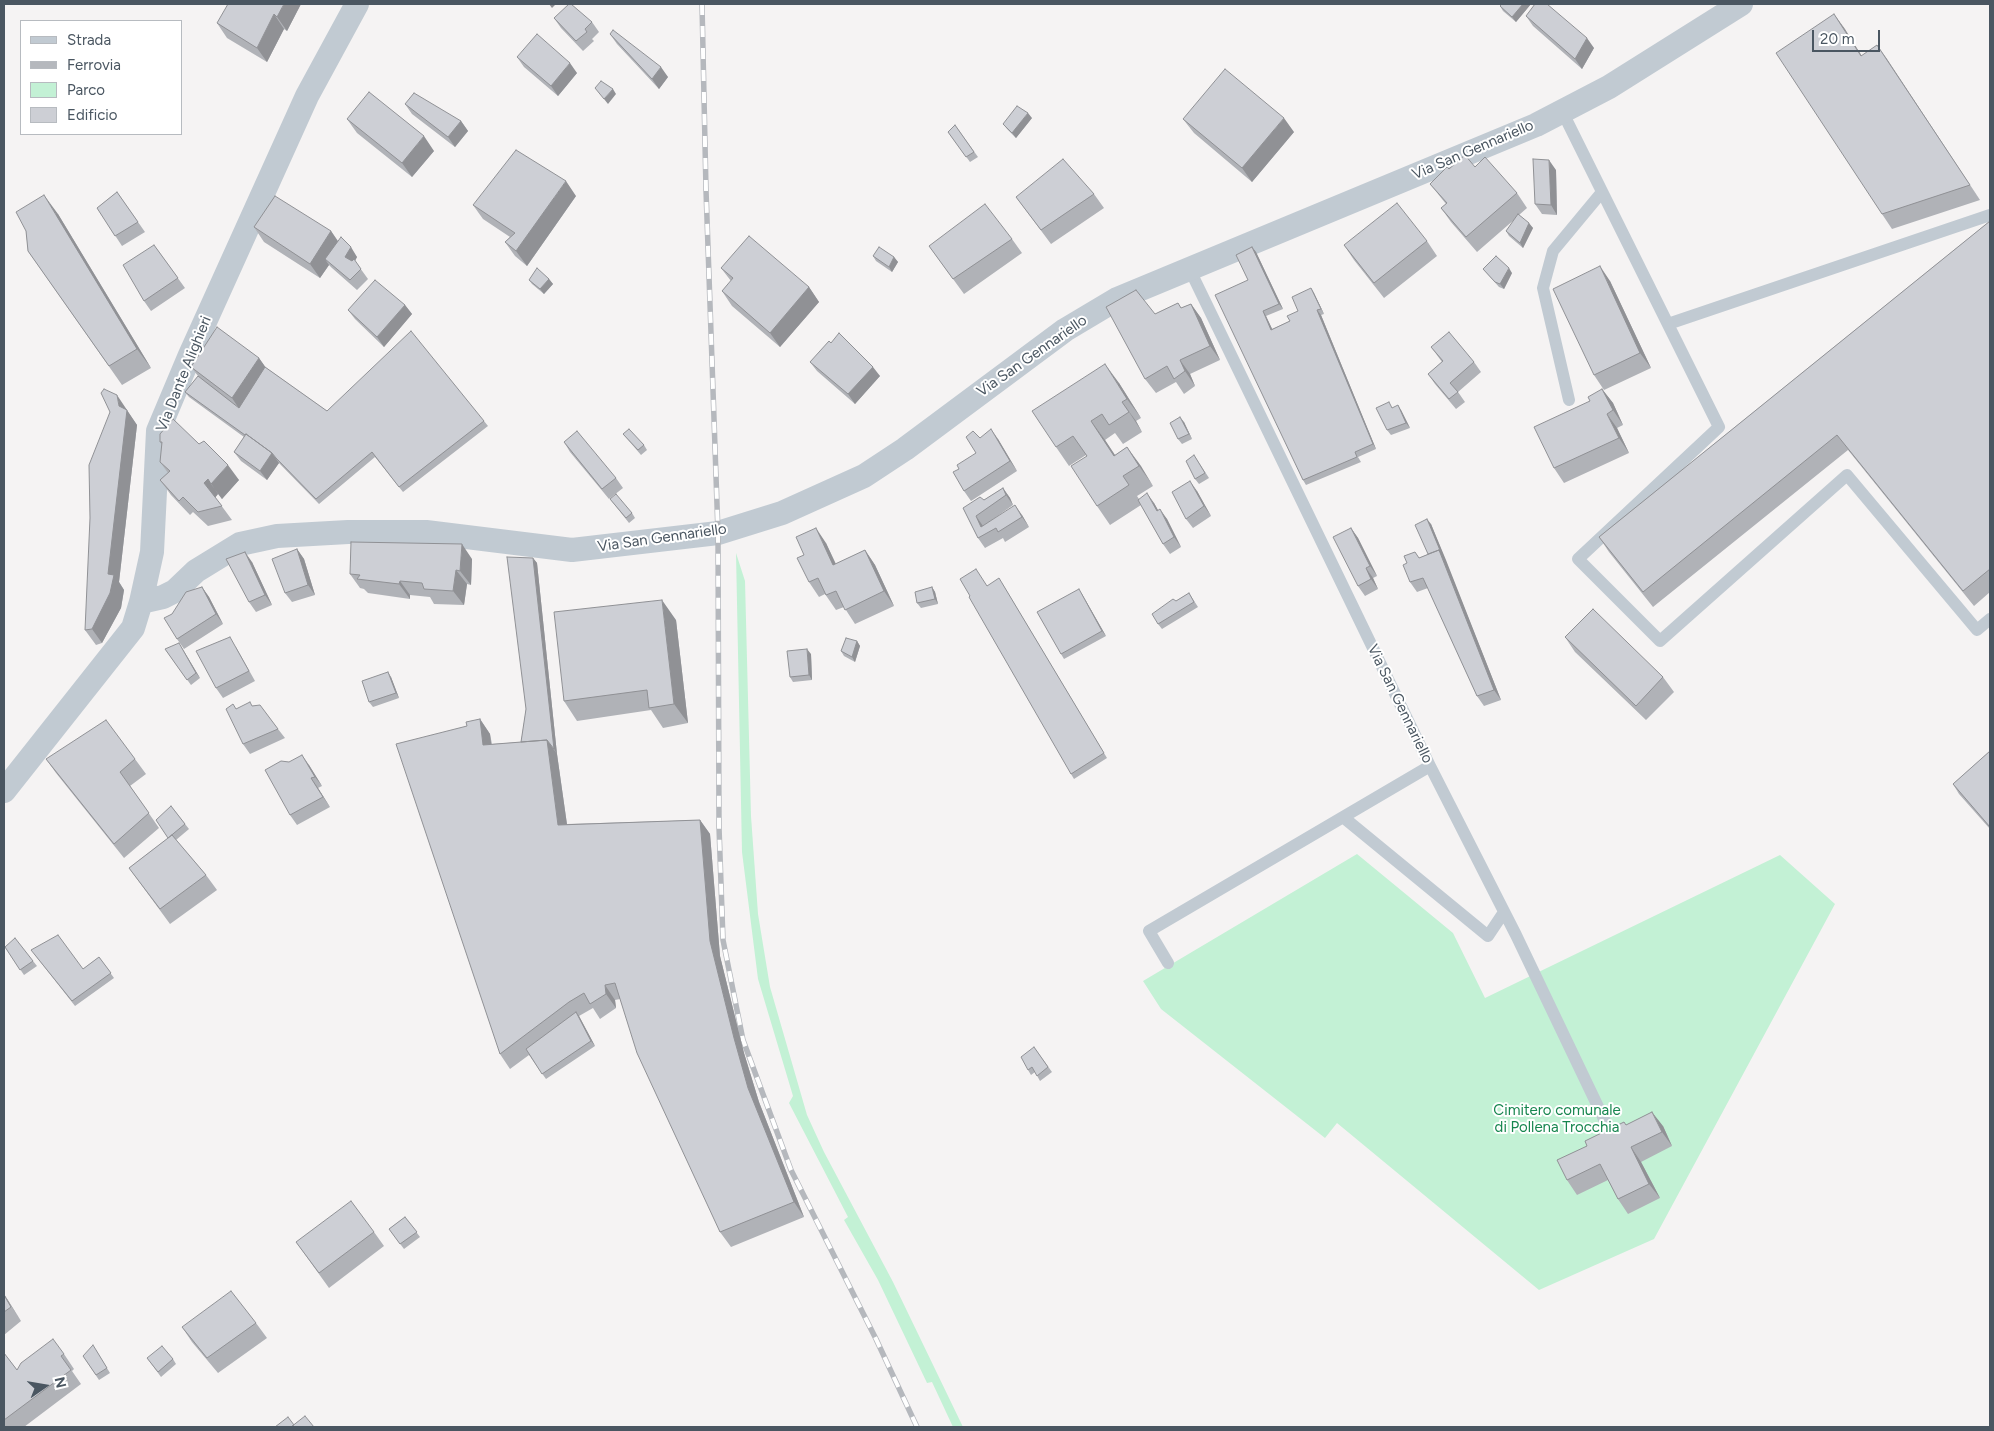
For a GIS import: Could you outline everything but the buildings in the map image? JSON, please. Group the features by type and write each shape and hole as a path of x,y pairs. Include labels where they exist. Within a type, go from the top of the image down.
{"street":[{"name":"Via Dante Alighieri","path":"4,791 133,628 152,552 158,431 190,355 307,96 357,4"},
{"name":"Via San Gennariello","path":"141,602 175,592 196,572 240,544 277,536 348,532 426,532 572,550 718,532 782,513 864,476 905,449 1065,330 1117,299 1536,125 1609,87 1741,4"}],"lane":[{"path":"1562,111 1719,427 1578,558 1660,641 1847,475 1977,630 1990,619"},
{"path":"1569,400 1543,288 1553,251 1602,192"},
{"path":"1668,324 1990,215"},
{"name":"Via San Gennariello","path":"1189,268 1430,766 1504,912 1613,1138"},
{"path":"1168,963 1149,931 1430,766"},
{"path":"1343,818 1488,936 1504,912"}],"green space":[{"path":"736,553 745,581 751,816 758,914 770,987 807,1115 824,1152 893,1282 963,1427 953,1427 932,1382 927,1383 878,1280 844,1220 848,1217 789,1103 793,1096 758,979 742,852"},
{"name":"Cimitero comunale di Pollena Trocchia","path":"1357,854 1453,933 1485,998 1780,855 1835,904 1654,1239 1539,1290 1337,1123 1325,1138 1161,1009 1143,981"}],"railway":[{"path":"702,4 706,190 718,533 719,827 723,940 743,1040 791,1170 876,1339 917,1427"}]}
